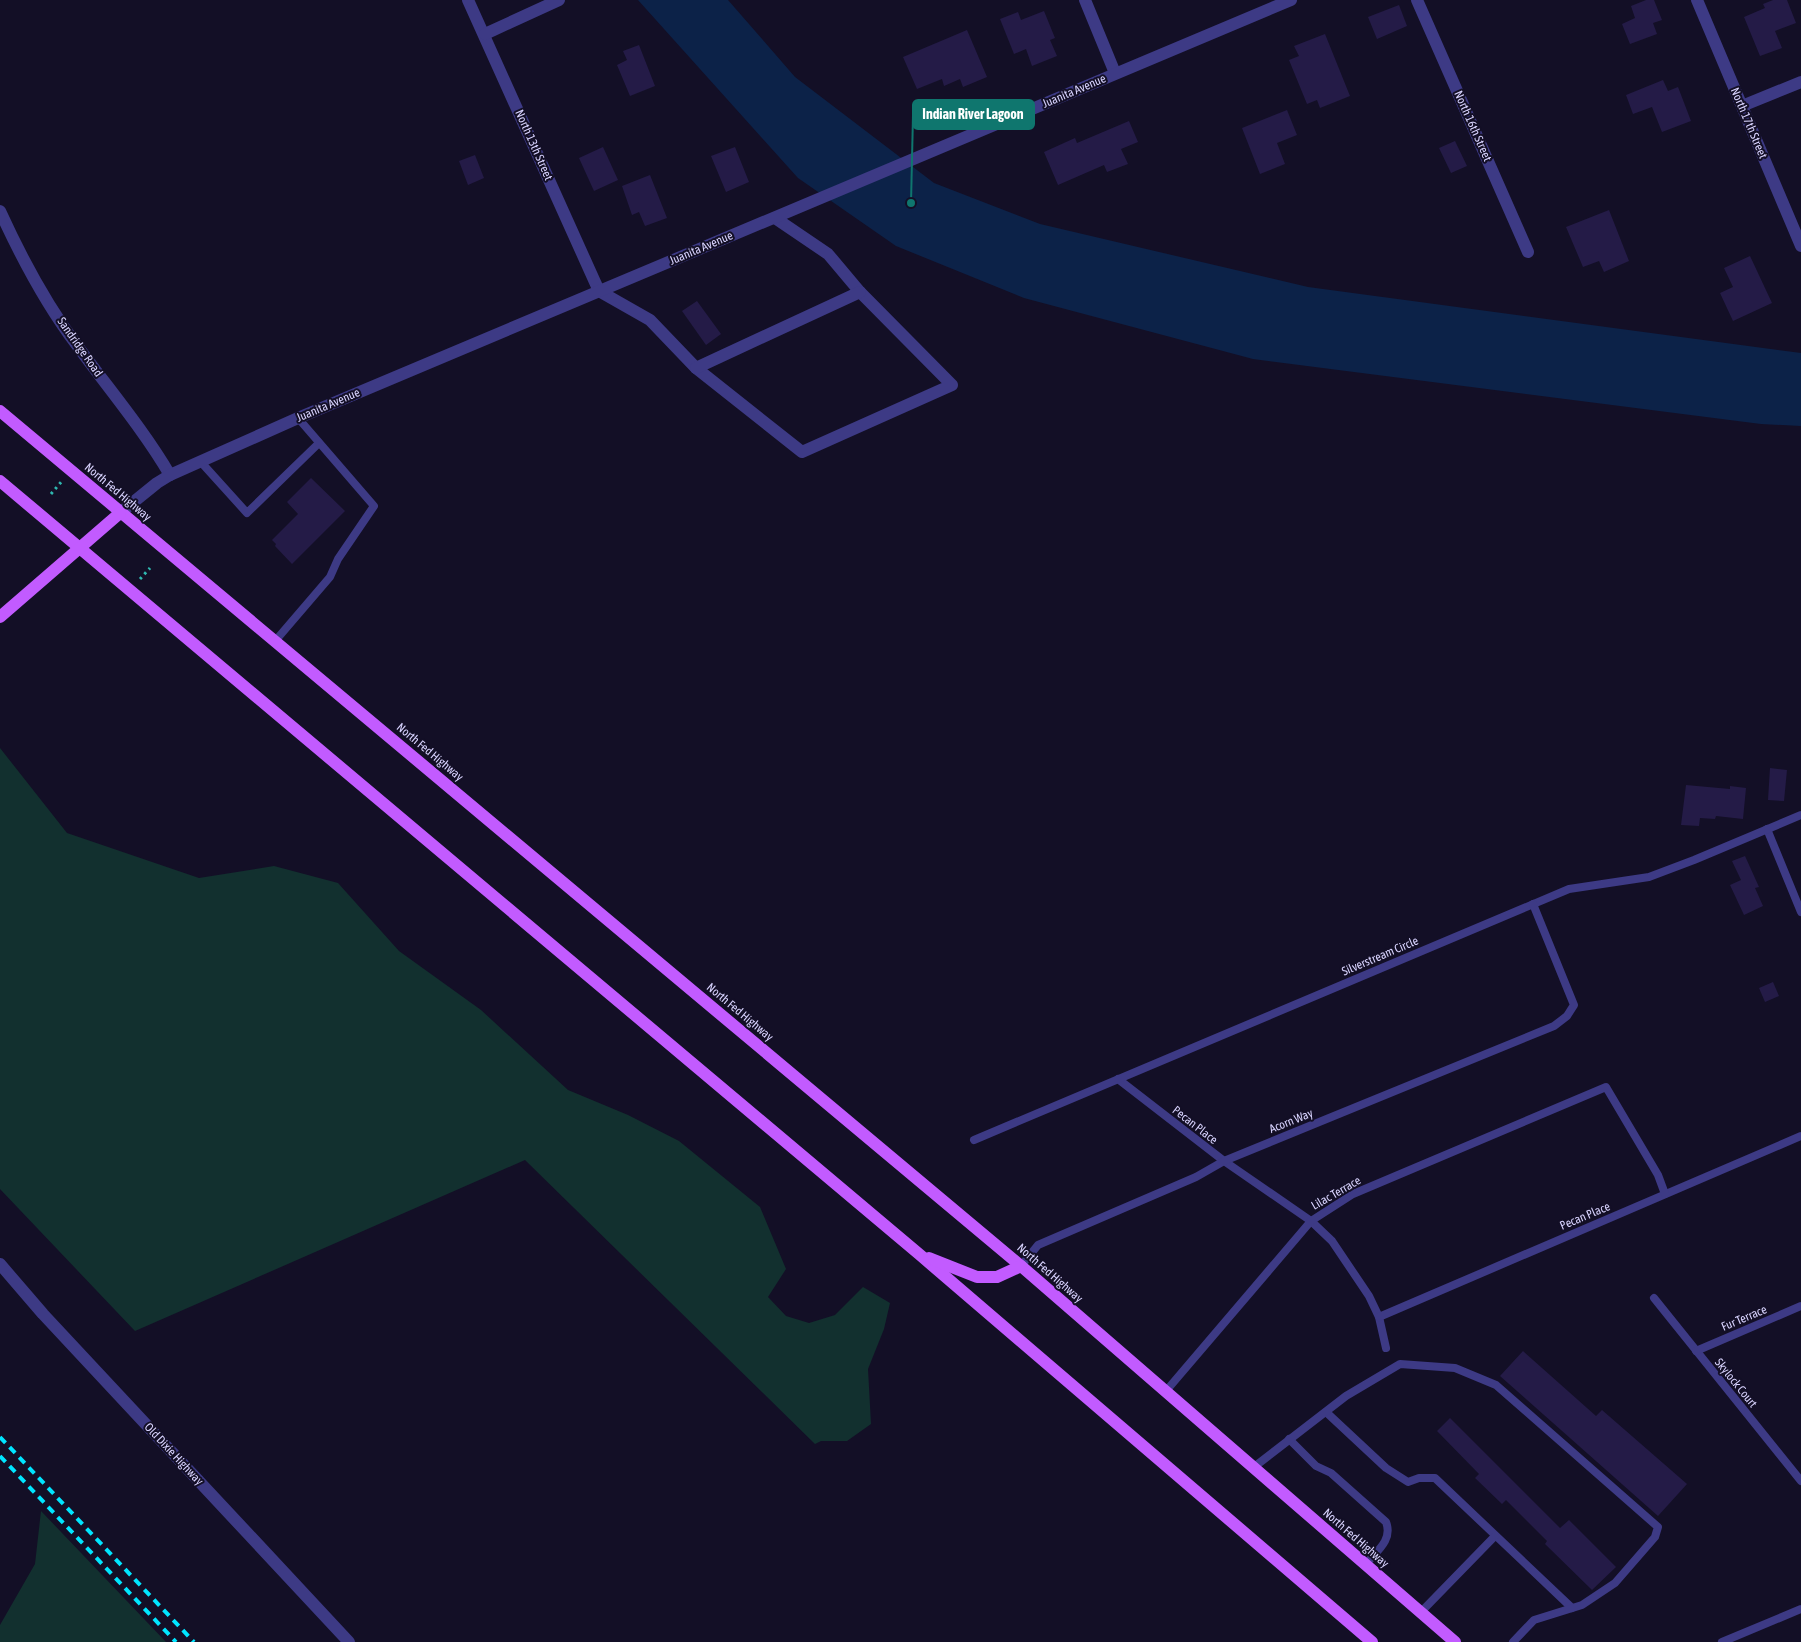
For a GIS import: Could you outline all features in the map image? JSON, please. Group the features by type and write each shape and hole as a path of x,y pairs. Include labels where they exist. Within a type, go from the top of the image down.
{"main road":[{"name":"North Fed Highway","path":"0,411 1022,1266 1455,1642"},
{"path":"0,481 919,1254 1372,1642"},
{"path":"0,617 120,513"},
{"path":"919,1254 977,1277 997,1277 1022,1266"}],"street":[{"name":"North 13th Street","path":"468,0 485,34 599,291"},
{"path":"485,34 559,0"},
{"path":"1086,0 1115,74"},
{"name":"Juanita Avenue","path":"120,513 170,475 298,418 1291,0"},
{"name":"North 16th Street","path":"1417,0 1528,252"},
{"name":"North 17th Street","path":"1697,0 1801,246"},
{"path":"1742,106 1801,82"},
{"name":"Sandridge Road","path":"0,211 37,284 75,343 153,446 170,475"},
{"path":"599,291 650,320 696,368 802,452 952,385 860,292 828,254 775,218"},
{"path":"696,368 860,292"},
{"name":"Old Dixie Highway","path":"0,1264 43,1314 348,1642"}],"lane":[{"path":"276,640 330,576 338,559 374,506 298,418"},
{"path":"200,461 247,513 319,443"},
{"name":"Silverstream Circle","path":"974,1140 1569,889 1649,877 1801,815"},
{"path":"1767,829 1801,912"},
{"name":"Acorn Way","path":"1022,1266 1038,1245 1196,1177 1224,1161 1554,1026 1567,1016 1574,1005 1533,904"},
{"name":"Pecan Place","path":"1118,1079 1224,1161 1310,1221 1332,1241 1369,1296 1379,1317 1386,1348"},
{"name":"Lilac Terrace","path":"1166,1391 1310,1221 1352,1194 1606,1087 1658,1176 1665,1194"},
{"name":"Pecan Place","path":"1379,1317 1801,1136"},
{"name":"Skylock Court","path":"1654,1298 1801,1481"},
{"name":"Fur Terrace","path":"1696,1351 1801,1306"},
{"path":"1254,1467 1346,1396 1400,1364 1455,1368 1496,1385 1658,1526 1655,1537 1615,1583 1582,1605 1534,1620 1513,1642"},
{"path":"1326,1412 1386,1468 1408,1482 1419,1478 1434,1478 1572,1608"},
{"path":"1289,1439 1316,1466 1331,1472 1386,1522 1389,1529 1387,1539 1366,1564"},
{"path":"1421,1612 1495,1536"},
{"path":"1722,1642 1801,1609"}],"path":[{"path":"51,494 64,478"},
{"path":"140,580 150,568"}],"green space":[{"path":"0,748 67,833 199,878 274,866 338,883 399,951 481,1010 568,1090 628,1115 679,1141 760,1207 786,1269 768,1297 786,1316 809,1323 835,1315 863,1287 890,1303 884,1329 868,1369 871,1424 847,1441 821,1441 815,1444 525,1160 135,1331 0,1189"},
{"path":"41,1511 166,1642 0,1642 0,1625 35,1564"}],"water":[{"path":"638,0 728,0 795,77 934,183 1040,224 1308,287 1801,353 1801,426 1761,424 1253,359 1024,298 896,246 798,178"}],"building":[{"path":"1646,0 1654,0 1662,20 1653,23 1657,34 1630,44 1622,24 1635,18 1631,6"},
{"path":"1773,0 1787,0 1796,23 1775,31 1782,48 1760,56 1744,17 1765,8 1763,4"},
{"path":"1399,5 1407,26 1377,39 1368,17"},
{"path":"1044,11 1055,38 1050,40 1057,56 1032,66 1026,49 1014,54 1000,19 1018,12 1021,20"},
{"path":"967,30 987,77 963,87 960,79 944,86 942,79 917,89 903,57"},
{"path":"1325,34 1350,96 1320,108 1317,100 1307,104 1289,60 1299,56 1294,46"},
{"path":"639,45 655,86 630,96 617,65 627,60 623,51"},
{"path":"1663,80 1668,91 1678,87 1691,121 1662,132 1652,107 1633,114 1626,95"},
{"path":"1287,110 1297,135 1277,143 1285,164 1260,174 1242,128"},
{"path":"1129,121 1138,142 1121,149 1128,164 1107,172 1104,165 1058,185 1044,152 1075,138 1077,143"},
{"path":"1455,141 1467,166 1451,173 1439,148"},
{"path":"603,147 618,180 594,191 579,158"},
{"path":"735,147 749,182 726,192 711,156"},
{"path":"475,155 484,178 468,185 459,161"},
{"path":"650,175 667,218 645,226 639,212 632,215 622,186"},
{"path":"1609,210 1629,261 1604,272 1599,261 1583,267 1566,227"},
{"path":"1750,256 1772,303 1733,321 1720,293 1733,287 1724,268"},
{"path":"697,301 721,334 706,345 682,311"},
{"path":"311,478 345,511 292,564 275,546 276,544 272,540 298,514 287,502"},
{"path":"1770,768 1787,770 1784,801 1768,800"},
{"path":"1686,785 1730,789 1730,786 1746,788 1743,819 1716,816 1715,819 1700,818 1699,826 1681,825"},
{"path":"1745,856 1759,887 1755,888 1763,906 1744,915 1730,885 1741,880 1732,861"},
{"path":"1773,982 1779,996 1765,1002 1759,988"},
{"path":"1523,1351 1596,1416 1602,1410 1687,1484 1658,1516 1500,1376"},
{"path":"1450,1418 1560,1528 1569,1520 1616,1567 1592,1590 1545,1544 1547,1541 1506,1500 1502,1504 1475,1478 1479,1474 1437,1431"}],"railway":[{"path":"0,1437 194,1642"},
{"path":"0,1456 176,1642"}],"place":[{"name":"Indian River Lagoon","path":"911,203"}]}
